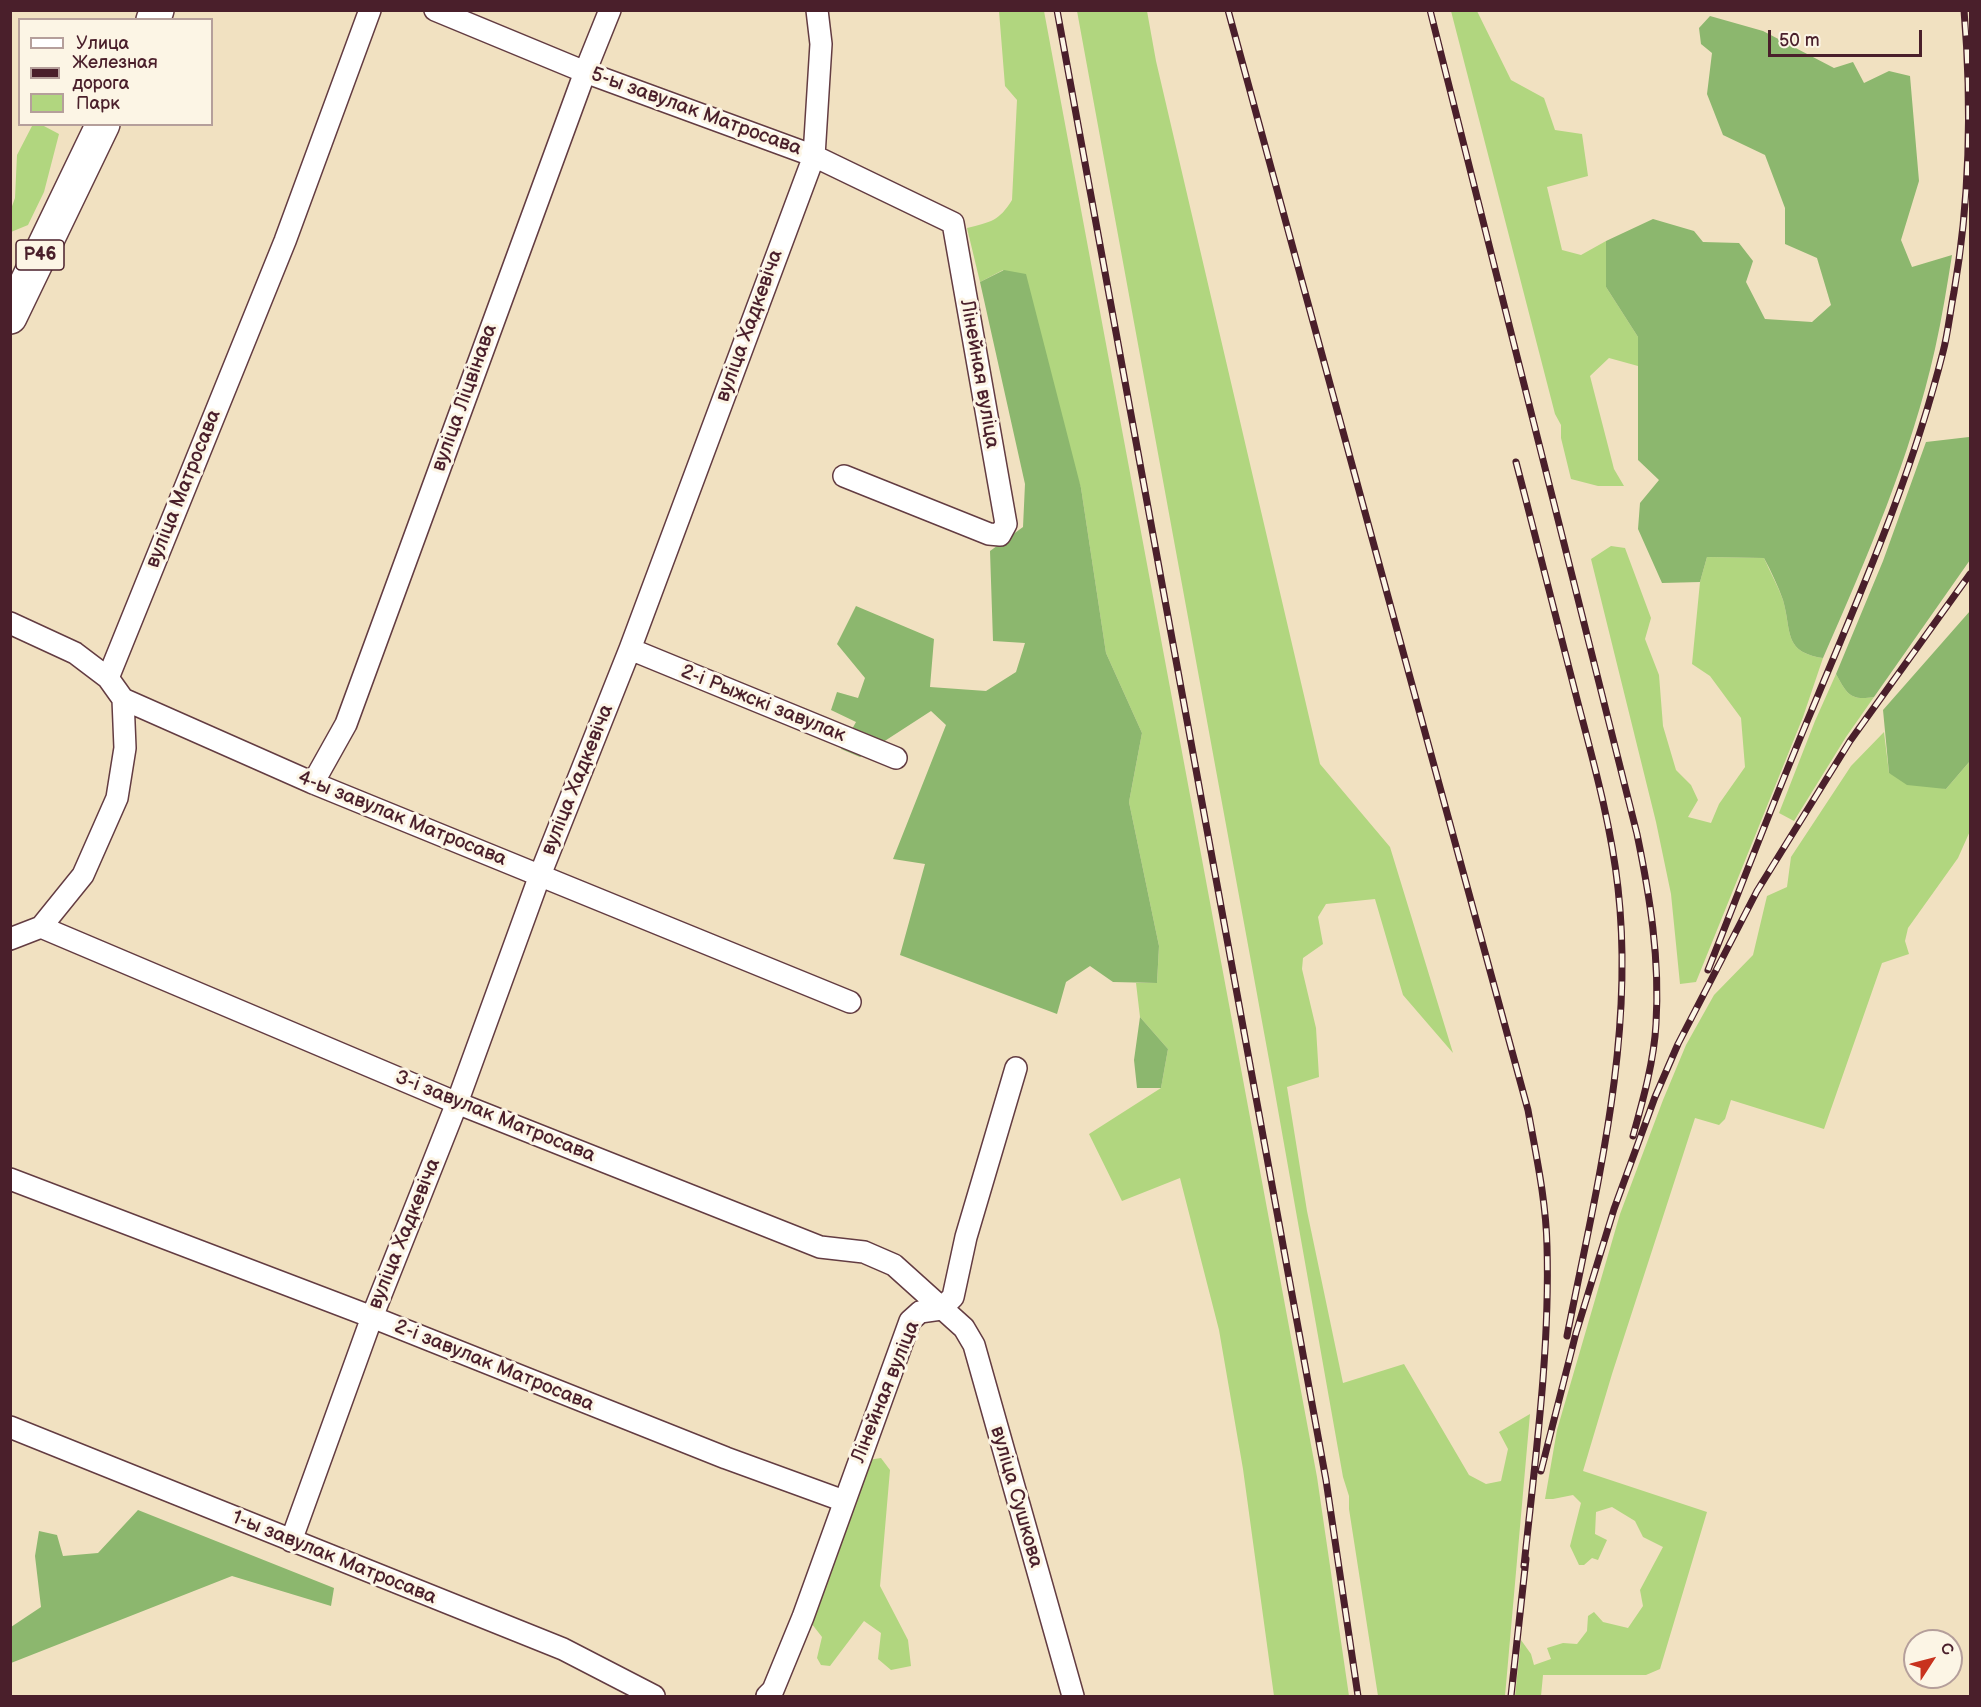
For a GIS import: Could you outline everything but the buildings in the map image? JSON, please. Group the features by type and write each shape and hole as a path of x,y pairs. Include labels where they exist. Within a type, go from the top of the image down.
{"main road":[{"name":"Р46","path":"10,317 102,126"}],"street":[{"name":"вуліца Матросава","path":"108,678 285,241 370,10"},
{"name":"5-ы завулак Матросава","path":"435,10 585,72 814,156 953,223"},
{"name":"вуліца Ліцвінава","path":"313,783 346,724 585,72 610,10"},
{"name":"вуліца Хадкевіча","path":"291,1541 372,1317 457,1103 540,875 630,649 814,156 821,44 817,10"},
{"name":"Лінейная вуліца","path":"844,476 989,534 1000,535 1006,524 953,223"},
{"path":"10,623 75,653 108,678 123,699 125,748 117,798 83,875 41,927 10,939"},
{"name":"2-і Рыжскі завулак","path":"630,649 896,758"},
{"name":"4-ы завулак Матросава","path":"123,699 313,783 850,1002"},
{"name":"3-і завулак Матросава","path":"41,927 457,1103 820,1246 864,1252 894,1264 941,1309"},
{"name":"Лінейная вуліца","path":"767,1696 773,1690 803,1617 910,1321 920,1312 941,1309 953,1297 966,1237 1016,1068"},
{"name":"2-і завулак Матросава","path":"10,1179 372,1317 726,1458 844,1501"},
{"name":"вуліца Сушкова","path":"941,1309 964,1328 974,1345 1073,1696"},
{"name":"1-ы завулак Матросава","path":"10,1427 563,1649 654,1696"}],"green space":[{"path":"999,11 1044,11 1317,1477 1349,1696 1274,1696 1243,1469 1219,1330 1180,1178 1122,1201 1089,1134 1161,1088 1168,1049 1140,1017 1136,983 1157,983 1159,946 1129,802 1142,733 1106,653 1081,488 1003,270 980,282 967,228 994,220 1012,200 1017,100 1005,86"},
{"path":"1077,11 1147,11 1156,61 1320,764 1390,847 1453,1053 1403,995 1375,899 1326,904 1318,917 1323,944 1303,958 1302,969 1316,1028 1319,1077 1287,1087 1307,1211 1343,1383 1404,1364 1469,1475 1486,1484 1501,1481 1508,1449 1499,1432 1530,1414 1505,1696 1378,1696 1349,1509 1349,1496 1343,1477"},
{"path":"1451,11 1477,11 1511,80 1544,98 1555,130 1582,134 1588,176 1547,187 1562,250 1581,255 1606,241 1606,287 1638,337 1638,366 1609,358 1590,376 1614,469 1624,486 1598,486 1571,479 1561,438 1561,425 1555,414"},
{"path":"1710,16 1763,31 1834,68 1853,62 1864,83 1889,71 1910,76 1919,181 1901,240 1912,267 1952,255 1935,349 1914,428 1856,583 1823,658 1801,651 1795,645 1791,638 1783,600 1764,558 1707,557 1700,582 1662,583 1638,529 1640,503 1659,480 1638,460 1638,337 1606,287 1606,241 1653,219 1694,231 1703,242 1739,243 1753,261 1746,282 1765,319 1812,322 1831,305 1817,258 1785,244 1785,208 1765,155 1723,135 1707,94 1712,53 1701,44 1699,28"},
{"path":"32,126 44,126 59,134 44,192 28,225 11,232 11,209 15,198 17,155"},
{"path":"1004,270 1026,274 1081,488 1106,653 1142,733 1129,802 1159,946 1157,983 1113,982 1090,966 1066,982 1057,1014 900,955 925,864 893,859 946,725 931,711 860,757 841,749 856,722 831,710 837,692 858,698 865,678 837,644 856,606 934,639 930,687 986,691 1016,672 1025,643 993,641 990,551 1023,527 1025,484 980,282"},
{"path":"1969,437 1970,560 1874,697 1854,697 1843,687 1836,674 1883,561 1926,442"},
{"path":"1611,546 1625,548 1651,618 1645,639 1659,675 1663,726 1676,770 1691,785 1698,800 1688,817 1711,823 1719,804 1745,767 1741,718 1710,676 1692,664 1700,582 1707,557 1764,558 1783,600 1791,638 1795,645 1801,651 1823,658 1803,717 1696,982 1680,984 1671,894 1656,822 1591,559"},
{"path":"1970,611 1970,761 1946,789 1907,785 1889,773 1883,710"},
{"path":"1836,674 1843,687 1854,697 1874,697 1846,737 1794,821 1779,813"},
{"path":"1884,732 1889,773 1946,789 1970,761 1970,831 1958,858 1908,928 1905,941 1909,954 1882,963 1824,1129 1731,1100 1725,1119 1719,1125 1695,1118 1583,1471 1707,1512 1660,1669 1646,1675 1543,1675 1541,1696 1515,1696 1521,1640 1531,1654 1534,1665 1551,1659 1547,1648 1563,1643 1577,1644 1587,1631 1588,1616 1594,1612 1603,1622 1628,1628 1643,1606 1640,1590 1663,1547 1643,1537 1635,1521 1612,1507 1596,1512 1595,1534 1607,1540 1598,1560 1592,1558 1584,1565 1579,1565 1570,1546 1581,1503 1573,1495 1545,1499 1557,1430 1620,1214 1686,1045 1714,995 1753,955 1767,896 1787,887 1791,857 1851,766"},
{"path":"1140,1017 1168,1049 1161,1088 1137,1088 1134,1060"},
{"path":"881,1458 890,1470 880,1586 908,1640 911,1666 891,1670 878,1659 881,1633 864,1621 830,1666 821,1665 817,1658 822,1637 808,1619 868,1460"},
{"path":"138,1510 334,1588 331,1606 232,1576 11,1663 11,1627 41,1607 35,1556 39,1531 57,1535 63,1556 98,1553"}],"railway":[{"path":"1057,10 1326,1480 1358,1696"},
{"path":"1228,10 1528,1110 1545,1212 1547,1286 1541,1406 1524,1566"},
{"path":"1430,10 1637,834 1646,881 1657,976 1656,1024 1650,1066 1633,1136"},
{"path":"1708,970 1784,776 1884,534 1916,444 1943,352 1959,257 1966,187 1969,116 1964,10"},
{"path":"1516,462 1606,818 1615,864 1622,945 1621,1001 1610,1114 1567,1336"},
{"path":"1541,1471 1576,1333 1614,1209 1655,1097 1678,1044 1757,891 1850,741 1970,574"},
{"path":"1511,1696 1526,1559"}]}
